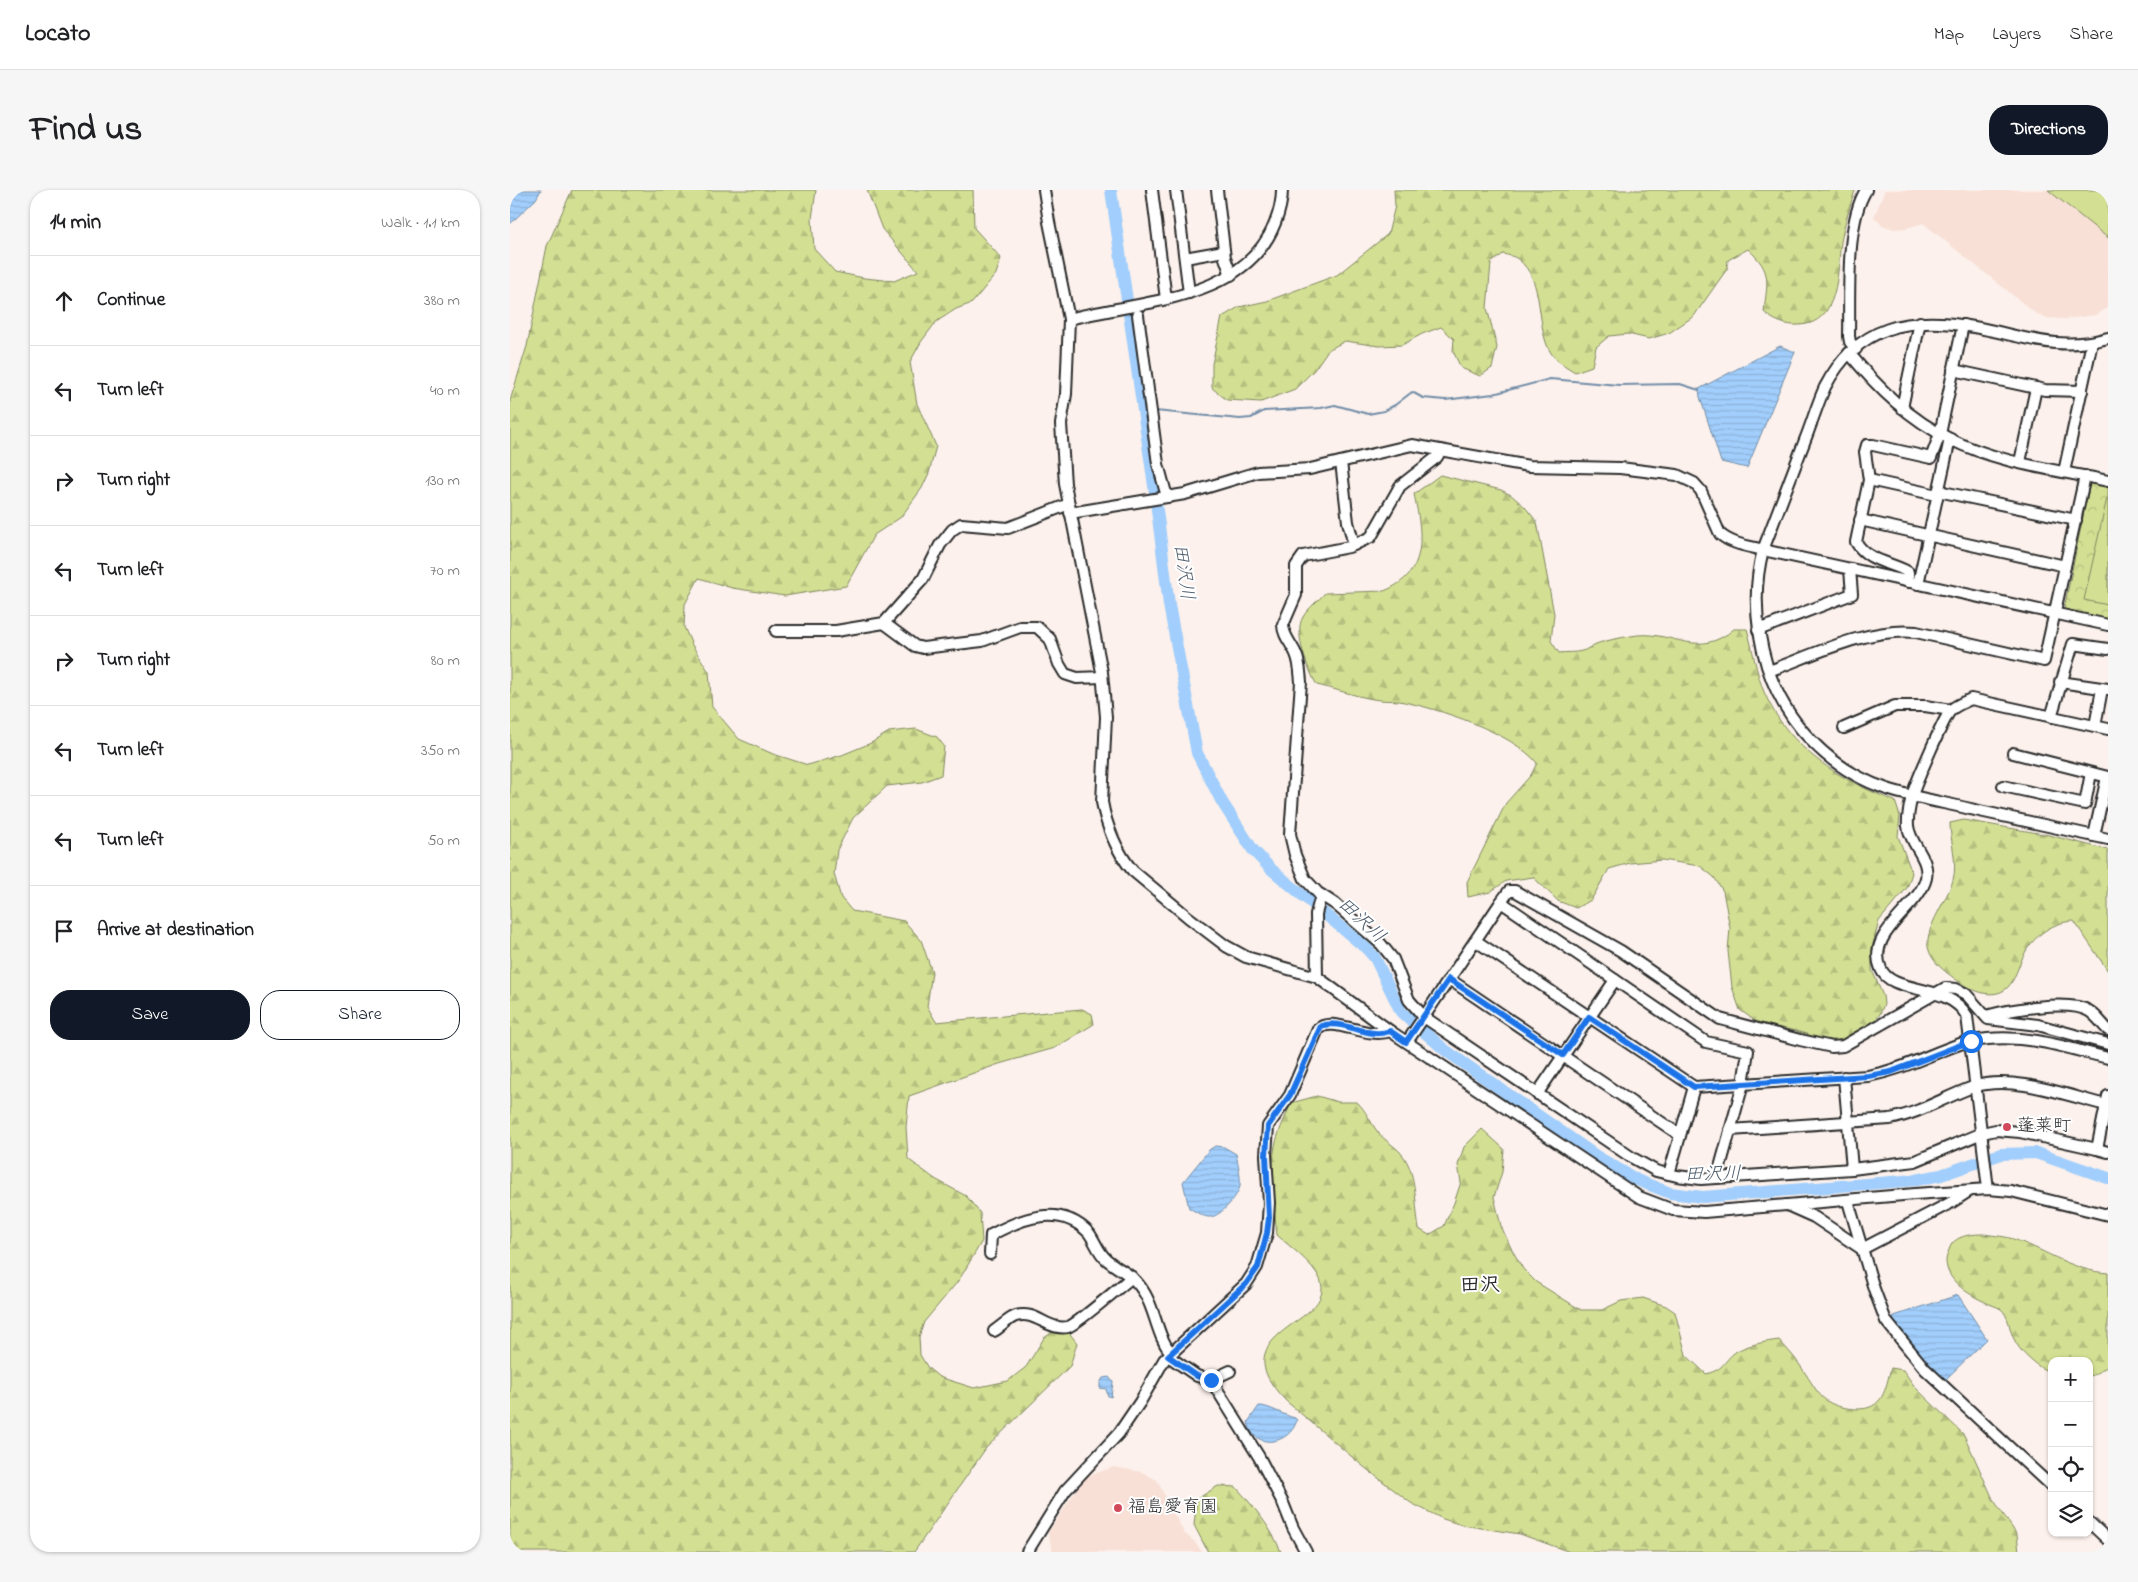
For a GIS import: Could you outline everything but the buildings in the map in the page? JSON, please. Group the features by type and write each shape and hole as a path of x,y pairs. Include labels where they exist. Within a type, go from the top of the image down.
{"street":[{"path":"1044,190 1069,319 1066,394 1061,424 1069,508 1102,677 1106,717 1102,802 1111,831 1126,863 1188,917 1226,946 1246,957 1317,978 1406,1042 1609,1178 1639,1197 1654,1203 1687,1212 1988,1189 2011,1191 2108,1215"},
{"path":"1152,190 1166,298"},
{"path":"1176,190 1189,293"},
{"path":"1217,190 1224,251 1231,275"},
{"path":"1069,319 1189,293 1231,275 1256,256 1268,238 1280,207 1282,190"},
{"path":"1866,190 1858,206 1852,242 1849,336 1852,351 1874,383 1902,408 1945,436 1996,456 2108,481"},
{"path":"1185,258 1224,251"},
{"path":"1138,315 1158,464 1166,497"},
{"path":"1902,408 1920,322"},
{"path":"2108,338 2073,345 2059,344 1963,325 1920,322 1895,326 1852,351 1825,388 1763,550 1758,571 1758,630 1769,671 1782,701 1820,749 1857,776 1886,788 1912,796 2108,839"},
{"path":"1913,583 1928,535 1938,493 1953,370 1963,325"},
{"path":"2064,472 2092,342"},
{"path":"1953,370 2036,388 2056,391 2082,391"},
{"path":"2020,462 2036,388"},
{"path":"1913,583 1908,572 1874,558 1860,549 1856,542 1869,480 1865,452 1867,445 1887,447 1930,458 1945,436"},
{"path":"776,631 836,631 884,623 923,579 940,545 952,530 961,524 1008,528 1069,508 1185,494 1258,472 1310,469 1412,446 1529,466 1620,468 1678,475 1694,483 1701,492 1720,534 1738,544 2108,625"},
{"path":"1442,450 1438,457 1400,486 1371,537 1354,544 1302,556 1296,566 1296,595 1283,625 1283,630 1298,660 1301,682 1290,834 1295,855 1305,879 1320,898 1341,909 1381,944 1393,959 1409,1000 1424,1017 1631,1157 1656,1170 1692,1179 1852,1169 1915,1161 1982,1133 2008,1130 2103,1151 2107,1102 2020,1084 1975,1086 1903,1116 1867,1122 1730,1130"},
{"path":"1340,462 1348,522 1354,544"},
{"path":"1769,671 1868,636 1904,631 1916,632 2044,661 2085,476"},
{"path":"1869,480 2076,520"},
{"path":"1860,520 2065,566"},
{"path":"1758,630 1852,594 1850,569"},
{"path":"884,623 915,646 923,648 982,641 1020,627 1036,627 1050,640 1065,674 1078,678 1102,677"},
{"path":"2051,717 2072,644 2108,649"},
{"path":"2060,682 2105,689 2094,726"},
{"path":"1988,1189 1967,1016 1963,1008 1948,997 1892,980 1881,970 1879,963 1882,940 1891,924 1913,902 1926,877 1926,867 1921,853 1911,839 1908,826 1912,796 1951,710 1971,699 2108,729"},
{"path":"1844,728 1895,706 1925,706 1951,710"},
{"path":"2013,753 2107,777 2094,836"},
{"path":"2003,786 2085,804 2091,773"},
{"path":"1406,1042 1501,902 1509,891 1515,891 1621,951 1720,1019 1832,1047 1851,1042 1945,988 1956,990 1975,1002 1988,1019 2038,1025 2108,1044"},
{"path":"1317,978 1316,914 1320,898"},
{"path":"1501,902 1706,1042 1748,1051 1743,1084 1717,1178"},
{"path":"1476,941 1694,1087 1844,1078 1891,1072 1971,1041 2012,1037 2024,1038 2108,1058"},
{"path":"1449,979 1680,1135"},
{"path":"1537,1094 1614,980"},
{"path":"1986,1016 2059,1005 2089,1011 2108,1030"},
{"path":"1027,1552 1065,1491 1119,1432 1170,1355 1246,1284 1258,1267 1269,1218 1266,1155 1268,1126 1290,1095 1318,1029 1321,1026 1331,1024 1369,1034 1390,1031"},
{"path":"1844,1078 1852,1169"},
{"path":"1670,1174 1694,1087"},
{"path":"1862,1249 1952,1202 1969,1190"},
{"path":"1848,1201 1886,1321 1926,1369 2048,1483"},
{"path":"1786,1205 1814,1217 1862,1249"},
{"path":"990,1254 991,1235 1016,1223 1041,1216 1063,1216 1089,1234 1105,1258 1132,1277 1149,1302 1164,1344 1170,1355 1197,1376 1211,1380 1259,1457 1306,1552"},
{"path":"994,1331 1014,1316 1024,1315 1030,1315 1056,1327 1071,1327 1132,1277"},
{"path":"1211,1380 1230,1370"},
{"path":"2093,1526 2108,1540"}],"shaded area":[{"path":"1885,190 2108,190 2108,308 2095,315 2065,319 2046,318 2035,313 1923,223 1907,228 1894,229 1882,225 1874,217"},
{"name":"福島愛育園","path":"1114,1467 1142,1472 1157,1480 1185,1534 1194,1541 1202,1552 1053,1552 1048,1533 1085,1477"}],"green space":[{"path":"572,190 816,190 812,219 814,249 835,272 864,278 894,281 918,271 882,229 867,190 973,190 974,228 1001,258 996,274 972,303 956,309 936,322 921,342 910,362 917,404 936,446 929,473 922,488 901,517 874,535 846,586 785,596 732,588 699,578 685,604 684,627 692,645 709,672 712,707 739,739 773,754 808,765 842,755 871,743 889,732 916,729 937,737 944,746 941,775 922,782 887,786 853,818 837,850 834,874 841,898 852,911 904,921 921,940 932,972 927,1006 936,1022 1082,1009 1092,1014 1094,1024 1055,1048 999,1064 909,1096 906,1127 908,1159 935,1179 966,1196 980,1213 982,1241 959,1280 924,1322 919,1337 920,1355 928,1368 939,1377 974,1388 1008,1381 1026,1367 1044,1338 1057,1329 1067,1330 1077,1343 1070,1366 986,1448 914,1552 510,1552 510,401 527,346 547,246"},
{"path":"1394,190 1855,190 1842,235 1834,294 1822,316 1812,322 1799,325 1785,324 1764,312 1767,285 1765,271 1748,249 1728,260 1727,269 1694,316 1669,333 1649,339 1628,334 1609,336 1596,347 1592,366 1575,372 1556,359 1546,343 1537,292 1527,268 1518,259 1503,254 1491,263 1487,308 1497,347 1492,368 1480,376 1461,368 1453,351 1454,339 1441,327 1422,334 1402,345 1379,346 1345,341 1328,350 1314,370 1295,389 1261,402 1227,400 1212,388 1212,364 1222,317 1239,307 1267,301 1337,275 1388,234 1395,206"},
{"path":"2048,190 2108,190 2108,238"},
{"path":"1440,475 1501,490 1511,495 1525,507 1537,522 1554,614 1551,641 1559,653 1579,652 1599,643 1638,635 1652,635 1687,642 1709,642 1721,638 1734,629 1747,629 1764,692 1787,730 1818,760 1836,772 1874,793 1895,801 1900,816 1898,836 1912,873 1907,888 1879,921 1872,948 1872,970 1883,996 1884,1004 1880,1014 1872,1024 1836,1043 1796,1031 1758,1023 1740,1010 1732,987 1728,951 1730,928 1723,891 1714,877 1700,866 1662,860 1630,863 1609,869 1591,900 1576,908 1558,901 1533,877 1506,881 1490,892 1468,897 1467,882 1506,803 1531,775 1537,763 1526,752 1511,742 1474,723 1415,704 1366,698 1317,685 1306,661 1300,632 1300,624 1303,617 1325,593 1384,591 1399,583 1409,574 1416,562 1420,537 1414,494"},
{"path":"2090,483 2108,487 2108,619 2064,609"},
{"path":"2108,498 2108,605 2084,600"},
{"path":"1964,820 2049,835 2108,850 2108,971 2074,921 2053,926 2041,933 2027,949 2013,980 2001,992 1993,994 1976,991 1961,983 1938,965 1928,947 1928,939 1933,922 1953,880 1954,859 1950,823"},
{"path":"1317,1096 1338,1102 1357,1102 1380,1135 1401,1153 1411,1173 1419,1229 1429,1235 1444,1226 1461,1182 1458,1165 1464,1147 1482,1129 1504,1149 1502,1172 1494,1197 1501,1226 1523,1269 1536,1282 1581,1310 1602,1310 1621,1301 1643,1298 1666,1306 1675,1312 1686,1355 1706,1374 1717,1370 1737,1351 1779,1340 1797,1361 1821,1396 1834,1405 1856,1409 1872,1406 1878,1402 1885,1390 1891,1368 1903,1370 1915,1387 1964,1435 1993,1499 2017,1535 2019,1552 1570,1552 1520,1534 1462,1525 1443,1519 1411,1503 1364,1467 1286,1401 1268,1377 1264,1358 1271,1343 1313,1308 1321,1295 1320,1279 1317,1273 1277,1235 1273,1183 1275,1146 1291,1103"},
{"path":"1974,1234 2012,1239 2072,1265 2108,1273 2108,1366 2093,1375 2093,1357 2048,1357 2048,1371 2029,1359 2016,1343 2006,1315 2001,1309 1985,1302 1959,1286 1947,1268 1947,1255 1954,1241"},
{"path":"1218,1486 1236,1487 1256,1510 1281,1552 1208,1552 1194,1525 1197,1499"}],"water":[{"path":"510,190 541,190 536,199 510,224"},
{"path":"1780,346 1795,352 1747,468 1721,462 1699,389"},
{"path":"1215,1146 1224,1147 1236,1154 1240,1186 1236,1195 1220,1213 1208,1217 1189,1208 1183,1182 1209,1150"},
{"path":"1958,1295 1987,1339 1945,1380 1910,1347 1893,1319 1894,1316"},
{"path":"1109,1377 1113,1382 1111,1397 1108,1396 1106,1389 1100,1388 1103,1378"},
{"path":"1259,1406 1267,1407 1295,1418 1297,1420 1293,1428 1287,1435 1272,1441 1264,1441 1257,1437 1251,1431 1248,1422"}],"waterway":[{"name":"田沢川","path":"1111,190 1154,486 1169,605 1197,753 1222,802 1253,850 1271,869 1367,949 1375,958 1401,1012 1445,1050 1596,1156 1637,1180 1670,1193 1703,1197 1916,1180 1941,1175 2001,1154 2036,1153 2108,1178"},
{"path":"1155,411 1240,419 1251,418 1264,411 1321,408 1335,405 1368,414 1384,411 1412,392 1423,398 1445,400 1493,394 1550,379 1619,385 1680,384 1699,390"}],"place":[{"name":"蓬莱町","path":"2007,1127"},
{"name":"福島愛育園","path":"1118,1508"}],"district":[{"name":"田沢","path":"1480,1286"}],"route":[{"path":"1211,1380 1197,1376 1168,1356 1246,1284 1258,1267 1269,1218 1266,1155 1268,1126 1290,1095 1318,1029 1321,1026 1331,1024 1369,1034 1390,1031 1406,1042 1449,979 1563,1055 1589,1017 1694,1087 1868,1076 1910,1066 1971,1041"}]}
